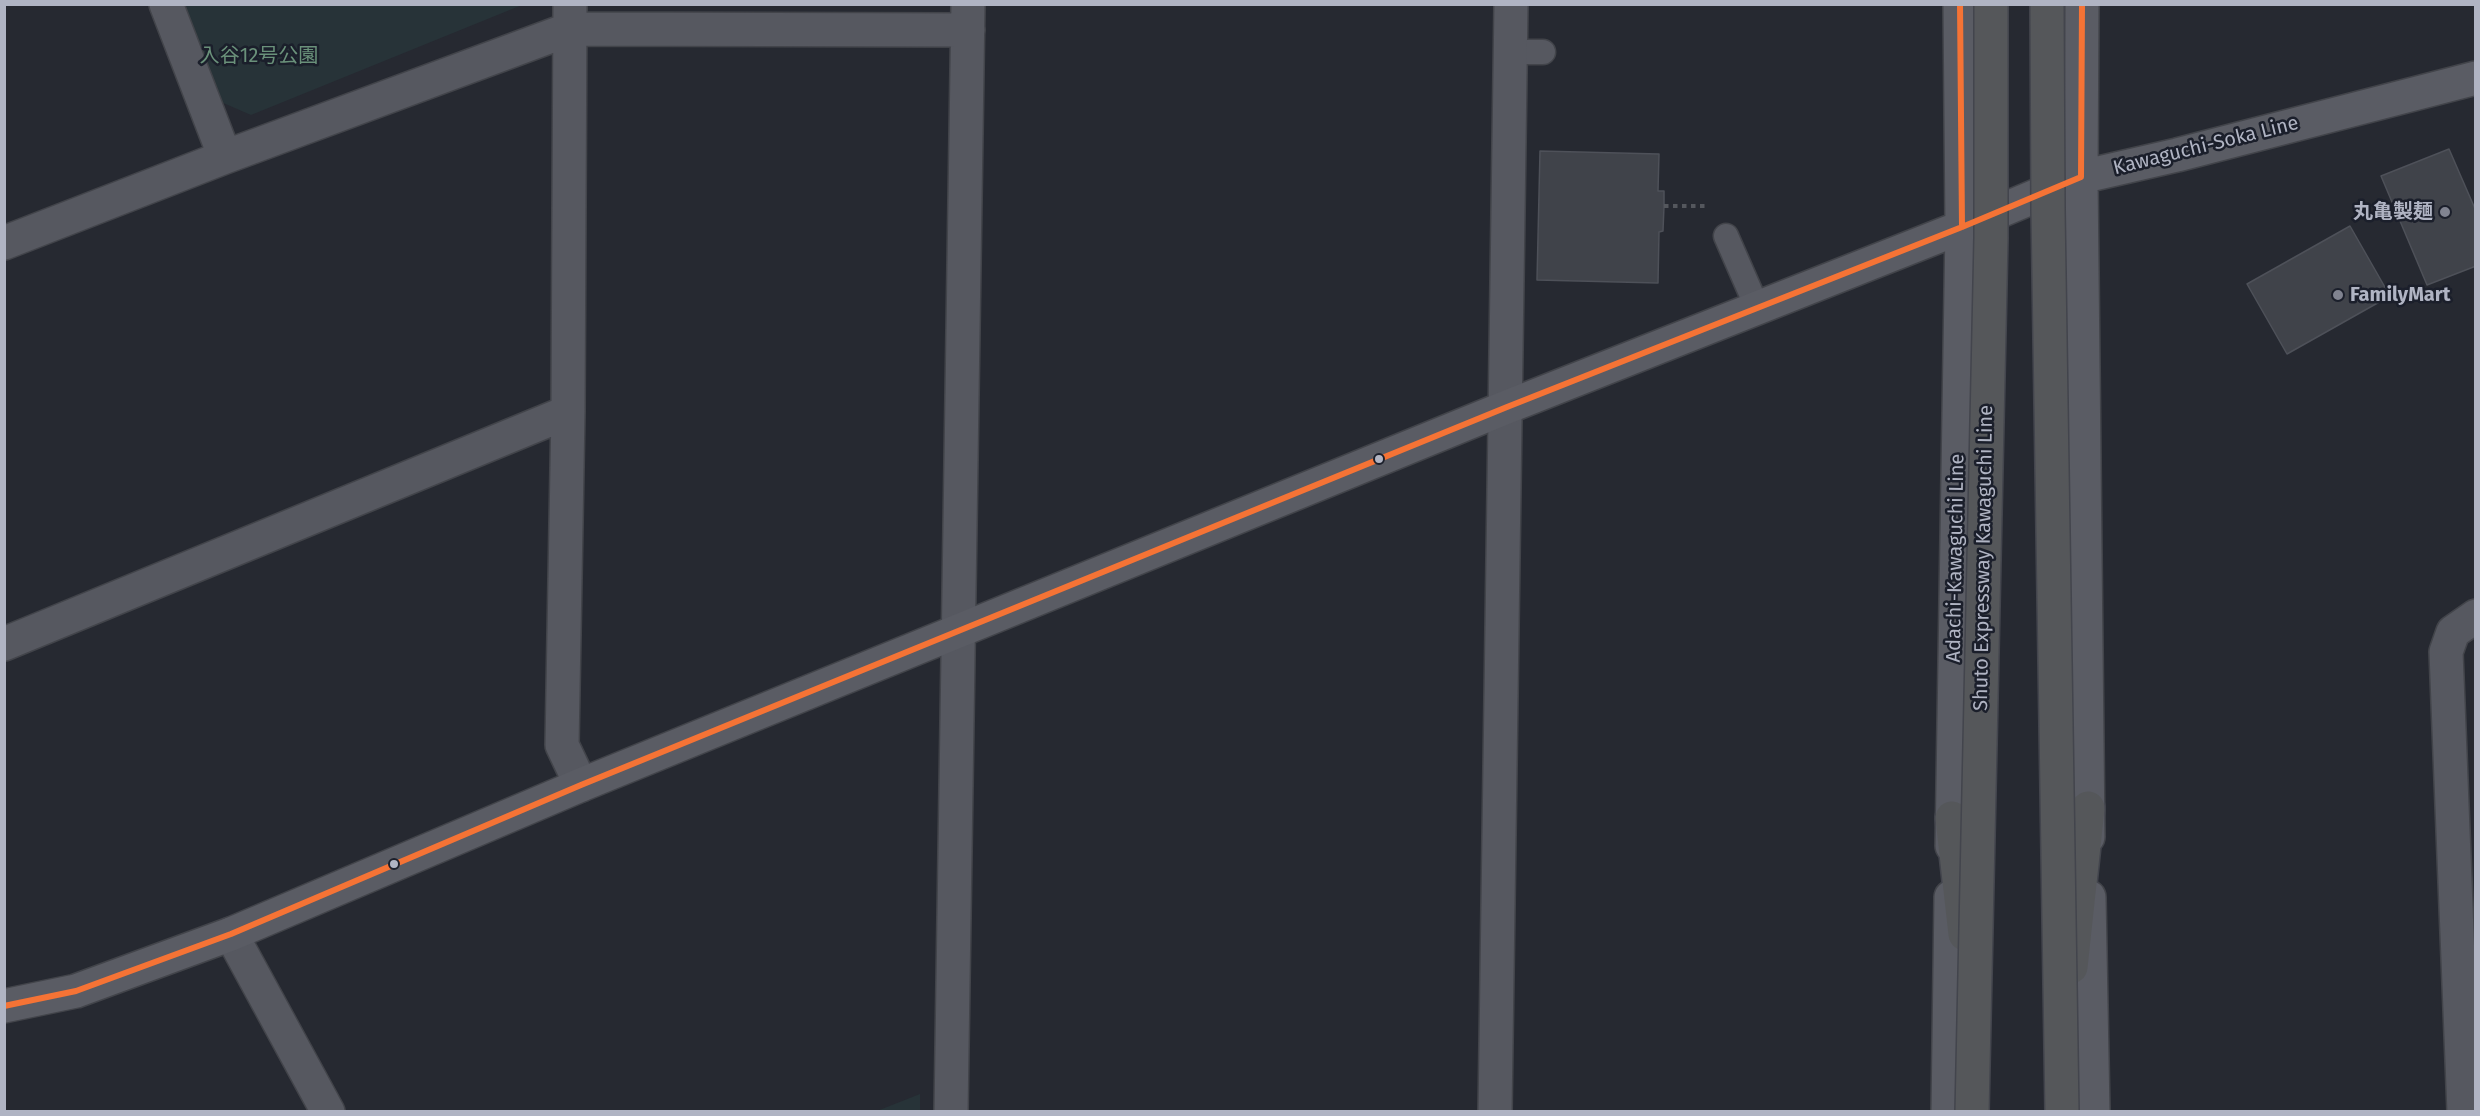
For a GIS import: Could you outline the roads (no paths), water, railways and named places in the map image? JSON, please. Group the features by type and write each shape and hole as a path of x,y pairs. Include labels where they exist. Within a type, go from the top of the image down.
{"highway":[{"name":"Shuto Expressway Kawaguchi Line","path":"1972,1112 1991,238 1991,4"},
{"path":"2048,4 2048,246 2062,1112"},
{"path":"2055,1112 2088,808"},
{"path":"1952,818 1985,1112"}],"main road":[{"name":"Adachi-Kawaguchi Line","path":"1948,1112 1962,227 1960,4"},
{"path":"2082,4 2081,177 2093,1112"},
{"name":"Kawaguchi-Soka Line","path":"4,1006 76,991 231,934 581,785 1507,407 1962,227 2081,177 2177,155 2475,78"}],"street":[{"path":"166,4 225,157"},
{"path":"1495,1112 1507,407 1511,4"},
{"path":"570,17 568,412 562,745 581,785"},
{"path":"4,243 225,157 570,17 968,17 951,1112"},
{"path":"4,644 568,412"},
{"path":"2464,1112 2446,652 2453,632 2475,616"},
{"path":"231,934 328,1112"}],"lane":[{"path":"1511,52 1543,52"},
{"path":"1725,236 1757,308"}],"place":[{"name":"丸亀製麺","path":"2445,212"},
{"name":"FamilyMart","path":"2338,295"}],"park label":[{"name":"入谷12号公園","path":"259,56"}]}
